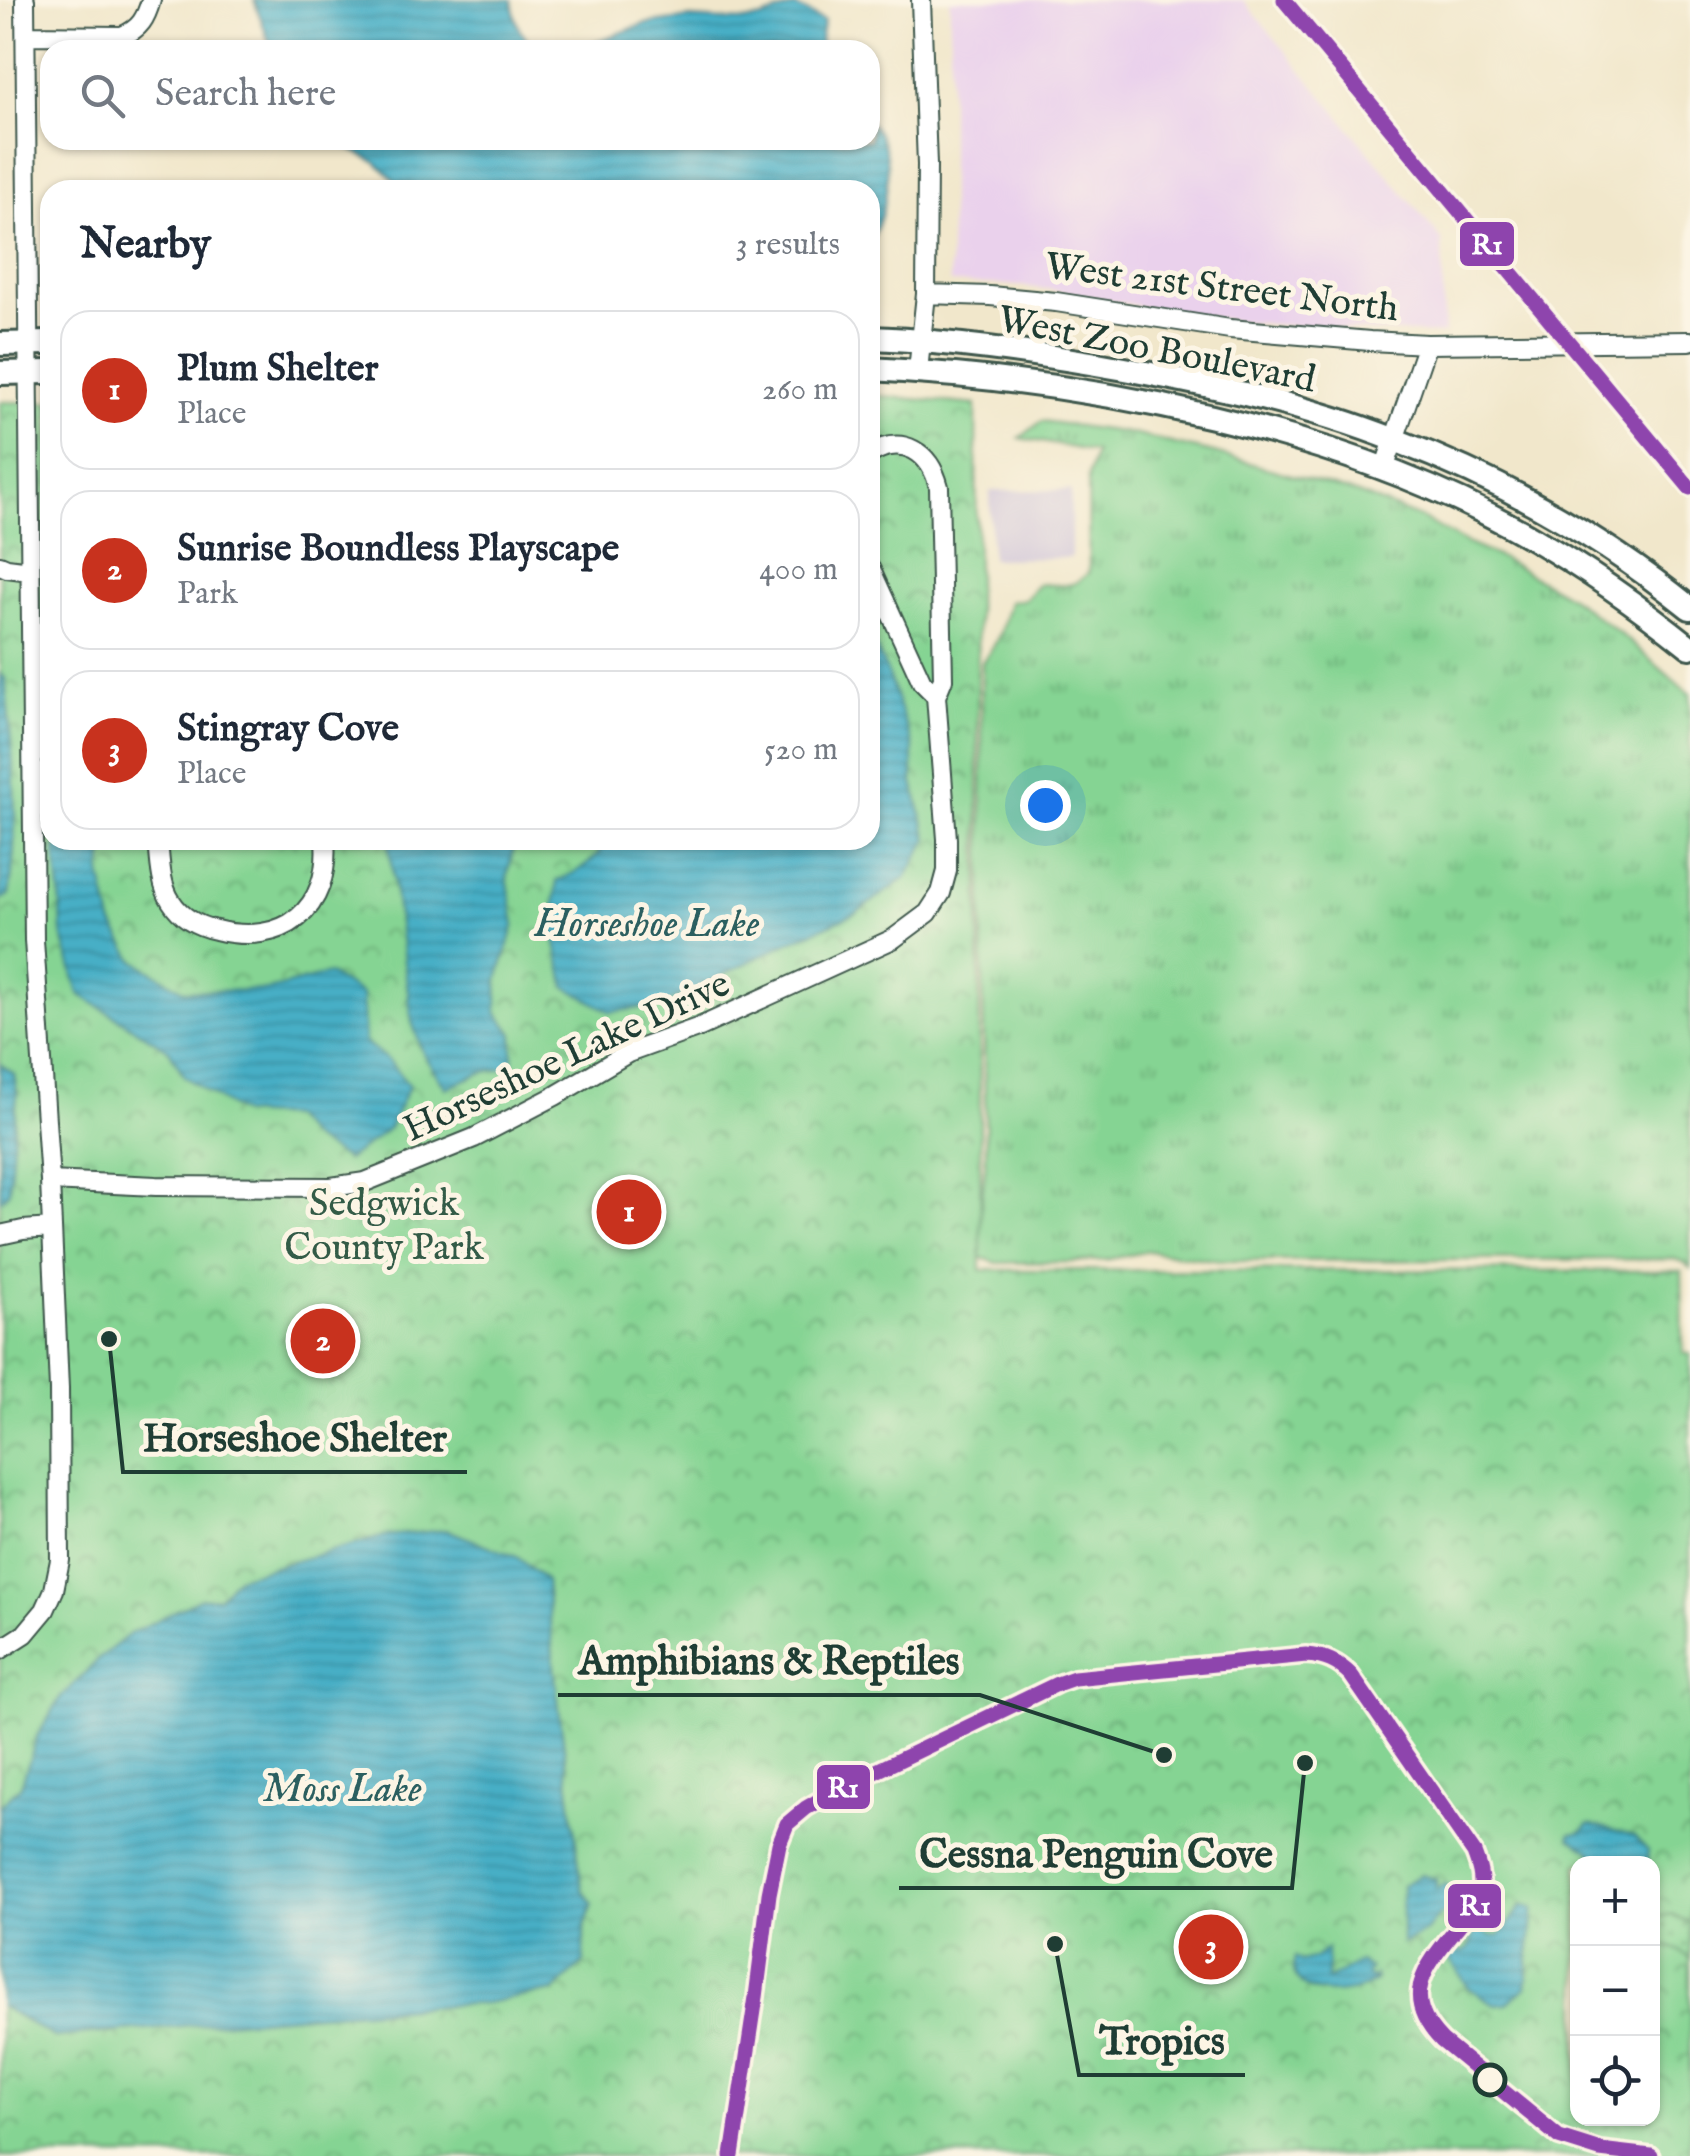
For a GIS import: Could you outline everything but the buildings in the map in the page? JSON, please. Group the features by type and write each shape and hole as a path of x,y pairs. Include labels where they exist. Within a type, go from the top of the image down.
{"main road":[{"path":"880,338 921,340"},
{"name":"West Zoo Boulevard","path":"921,340 1062,357 1184,380 1301,409 1394,440 1476,474 1546,511 1607,546 1690,608"},
{"path":"0,344 39,343"},
{"path":"880,369 918,371"},
{"name":"West Zoo Boulevard","path":"918,371 1064,389 1168,408 1264,430 1384,469 1532,538 1641,608 1690,647"},
{"path":"0,373 39,373"}],"street":[{"path":"25,0 39,343 30,571 40,670"},
{"path":"26,34 122,36 134,31 146,16 151,0"},
{"path":"918,371 926,294 922,4"},
{"name":"West 21st Street North","path":"926,294 1056,302 1230,330 1334,339 1427,344 1690,341"},
{"path":"1384,469 1427,344"},
{"name":"Horseshoe Lake Drive","path":"50,1182 312,1187 364,1182 474,1138 628,1053 700,1027 893,939 928,913 941,893 947,872 936,696 943,679 940,486 932,467 916,450 880,448"},
{"path":"0,565 30,571"},
{"path":"880,590 922,682 936,696"},
{"path":"0,1650 36,1623 58,1575 59,1389 34,940 40,717"},
{"path":"159,850 168,896 180,913 202,927 248,934 266,934 286,926 315,897 324,878 326,850"},
{"path":"0,1235 52,1228"}],"shaded area":[{"path":"950,0 1243,0 1442,240 1444,334 1258,323 1181,314 1055,290 950,283"},
{"path":"1071,490 1071,558 991,559 990,491"}],"green space":[{"name":"Sedgwick County Park","path":"880,396 976,405 981,1270 1682,1271 1683,1353 1690,1354 1690,2156 0,2156 0,402 40,402 40,850 880,850"},
{"path":"1042,421 1128,433 1214,453 1358,494 1425,520 1569,596 1617,631 1690,694 1690,1268 1675,1259 1221,1261 1149,1251 1073,1262 997,1263 982,1258 977,1249 986,1157 982,662 997,640 1009,602 1025,599 1039,584 1072,584 1089,572 1088,477 1095,452 1020,438"},
{"path":"1671,1914 1690,1923 1690,1959 1673,1948 1660,1946 1660,1917"}],"water":[{"path":"254,0 512,0 515,17 528,40 268,40"},
{"path":"795,6 824,21 820,40 600,40 644,24 691,18 762,18"},
{"path":"880,137 887,180 880,218 880,180 394,180 376,162 352,150 880,150"},
{"name":"Horseshoe Lake","path":"880,656 913,747 913,782 928,839 906,878 856,913 662,1005 611,1012 566,987 552,927 557,881 592,860 600,850 880,850"},
{"path":"0,674 5,678 15,814 9,895 0,900"},
{"path":"105,850 101,874 112,923 134,960 185,991 269,990 328,974 362,994 365,1042 389,1061 409,1086 389,1128 347,1160 311,1139 291,1117 242,1114 185,1077 169,1050 79,994 62,933 55,851"},
{"name":"Horseshoe Lake","path":"389,850 513,850 507,877 515,924 498,979 497,1012 513,1034 513,1066 480,1073 446,1088 424,1056 412,1022"},
{"path":"0,1064 14,1074 17,1094 9,1192 0,1201"},
{"name":"Moss Lake","path":"447,1530 517,1557 546,1581 582,1888 593,1904 584,1928 584,1962 554,1991 486,2003 54,2037 0,2006 0,1806 21,1786 38,1734 61,1697 131,1633 201,1598 219,1597 237,1577 385,1536"},
{"path":"1589,1824 1635,1836 1648,1851 1648,1856 1594,1856 1570,1838 1570,1834 1581,1832"},
{"path":"1421,1875 1436,1879 1436,1889 1445,1884 1459,1892 1459,1909 1453,1914 1440,1914 1426,1932 1402,1944 1402,1885"},
{"path":"1523,1905 1534,1908 1526,1988 1507,2003 1495,2004 1469,1988 1448,1957 1453,1951 1469,1948 1477,1927 1491,1936 1500,1936"},
{"path":"1327,1949 1327,1980 1359,1962 1370,1968 1366,1975 1373,1979 1375,1975 1376,1980 1365,1987 1337,1993 1322,1992 1299,1982 1294,1971 1295,1957 1302,1962"}],"transit line":[{"name":"R1","path":"1284,0 1690,488"},
{"name":"R1","path":"732,2156 769,1894 787,1824 837,1790 1074,1678 1306,1655 1331,1660 1351,1675 1474,1853 1481,1882 1477,1901 1436,1954 1422,1981 1421,2010 1429,2025 1442,2041 1559,2137 1600,2150 1651,2156"}],"place":[{"name":"Plum Shelter","path":"629,1212"},
{"name":"Horseshoe Shelter","path":"109,1339"},
{"name":"Sunrise Boundless Playscape","path":"323,1341"},
{"name":"Amphibians & Reptiles","path":"1164,1755"},
{"name":"Cessna Penguin Cove","path":"1305,1763"},
{"name":"Tropics","path":"1055,1944"},
{"name":"Stingray Cove","path":"1211,1947"}]}
